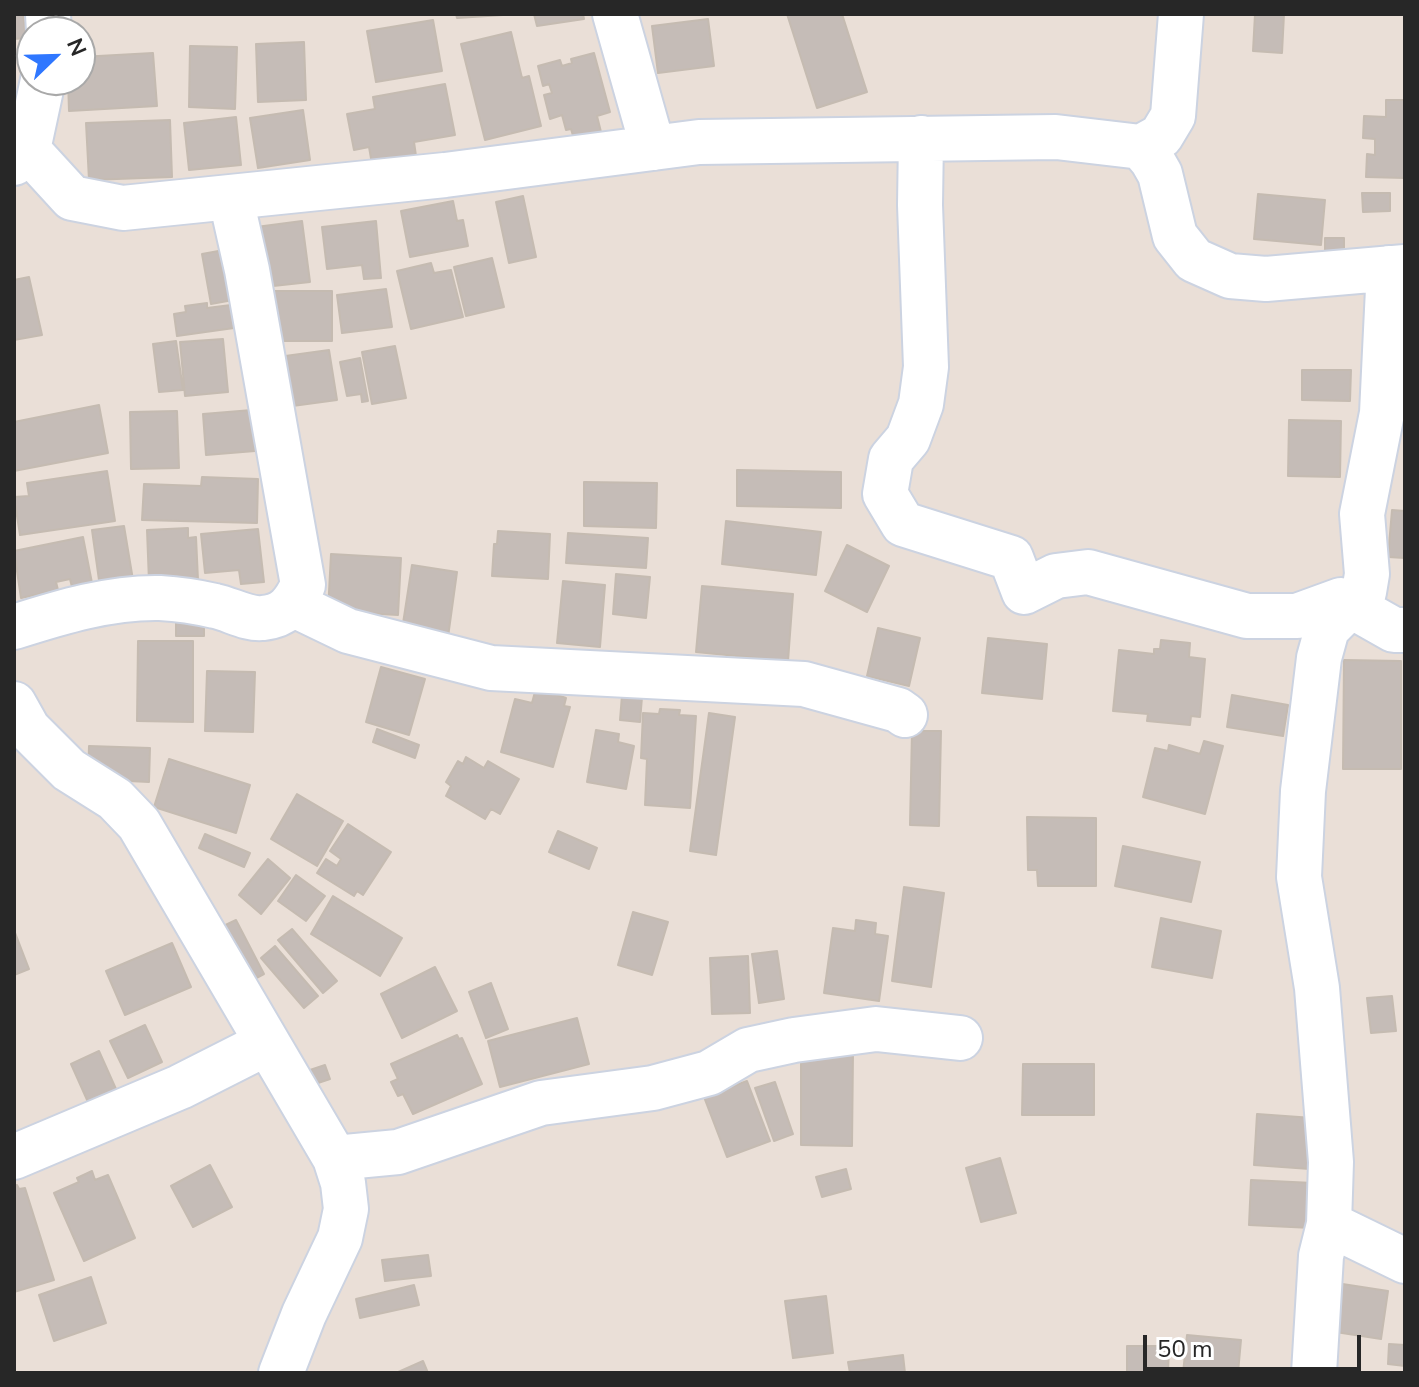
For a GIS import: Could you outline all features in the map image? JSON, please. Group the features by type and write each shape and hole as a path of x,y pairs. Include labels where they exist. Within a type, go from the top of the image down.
{"street":[{"path":"615,14 653,148"},
{"path":"38,96 21,156 72,198 123,208 445,175 699,142 1056,137 1141,147 1161,136 1173,116 1181,14"},
{"path":"921,138 920,205 926,367 921,404 908,439 891,459 885,494 903,524 1011,558 1024,592 1056,576 1088,572 1247,616 1297,616 1341,600 1394,630 1405,630"},
{"path":"1141,147 1160,174 1175,236 1194,260 1230,276 1266,279 1397,267 1382,413 1362,514 1367,574 1364,592 1327,629 1319,658 1303,791 1299,877 1317,988 1331,1162 1329,1224 1321,1256 1314,1373"},
{"path":"14,627 113,601 160,598 216,606 260,619 281,614 294,605 303,585 247,270 231,199"},
{"path":"294,605 348,631 491,668 804,684 898,710 905,715"},
{"path":"14,704 28,729 69,770 115,799 139,824 265,1044 335,1158 343,1183 346,1209 340,1238 304,1314 281,1373"},
{"path":"335,1158 398,1152 541,1103 653,1088 709,1073 748,1050 794,1040 876,1029 960,1038"},
{"path":"14,1157 180,1087 265,1044"},
{"path":"1329,1224 1405,1261"}],"building":[{"path":"14,14 23,14 16,16 14,39"},
{"path":"456,14 503,14 503,15 457,18"},
{"path":"534,14 583,14 584,19 537,26"},
{"path":"787,14 842,14 867,92 817,108"},
{"path":"1255,14 1284,14 1282,53 1253,51"},
{"path":"708,19 714,66 658,73 652,26"},
{"path":"433,20 442,71 376,82 367,31"},
{"path":"511,32 522,78 529,76 541,126 485,140 461,44"},
{"path":"304,42 306,100 258,102 256,44"},
{"path":"190,46 237,47 235,109 189,107"},
{"path":"153,53 157,106 69,111 69,96 96,96 96,56"},
{"path":"594,53 610,112 597,116 601,132 574,139 571,129 566,130 562,115 550,119 544,95 552,93 549,84 543,86 538,66 560,60 562,66 572,63 571,59"},
{"path":"445,84 455,135 414,142 416,156 372,164 369,147 354,150 347,114 375,109 373,97"},
{"path":"1386,100 1405,100 1405,178 1366,177 1367,154 1375,155 1375,139 1363,138 1364,116 1386,117"},
{"path":"303,110 310,160 258,168 250,118"},
{"path":"236,117 241,165 189,170 184,123"},
{"path":"170,120 172,177 89,180 86,123"},
{"path":"1362,193 1390,193 1390,211 1363,212"},
{"path":"1258,194 1325,200 1321,245 1254,239"},
{"path":"523,196 536,257 509,263 496,202"},
{"path":"453,201 457,221 463,220 468,246 410,257 401,211"},
{"path":"302,221 310,282 264,287 256,227"},
{"path":"376,221 381,278 364,279 362,265 327,269 322,227"},
{"path":"1325,238 1344,238 1344,257 1325,257"},
{"path":"224,250 233,300 211,304 202,254"},
{"path":"492,258 504,307 466,316 454,267"},
{"path":"431,263 434,273 451,270 463,317 411,329 397,271"},
{"path":"29,277 42,335 14,340 14,280"},
{"path":"386,289 392,327 342,333 337,295"},
{"path":"260,291 332,291 332,341 277,341 277,311 260,311"},
{"path":"207,303 207,308 231,305 234,328 177,336 174,314 186,312 185,306"},
{"path":"223,339 228,392 185,396 180,342"},
{"path":"176,341 183,390 159,392 153,344"},
{"path":"395,346 406,398 372,404 362,352"},
{"path":"329,350 337,400 285,407 278,357"},
{"path":"360,358 368,401 362,402 361,394 347,396 340,362"},
{"path":"1302,370 1351,370 1350,401 1302,400"},
{"path":"99,405 108,453 14,471 14,422"},
{"path":"252,410 255,451 206,455 203,414"},
{"path":"177,411 179,468 131,469 130,412"},
{"path":"1289,420 1341,421 1340,477 1288,476"},
{"path":"737,470 841,472 841,508 737,506"},
{"path":"107,471 115,521 20,535 14,497 29,496 27,483"},
{"path":"202,477 258,479 257,523 142,520 144,484 201,486"},
{"path":"584,482 657,483 656,528 584,526"},
{"path":"1392,510 1405,511 1405,558 1388,557"},
{"path":"726,521 821,532 816,575 722,564"},
{"path":"124,526 134,586 108,590 106,579 99,580 92,530"},
{"path":"188,528 188,538 196,537 198,580 149,582 147,530"},
{"path":"258,529 264,582 241,584 239,570 205,573 201,534"},
{"path":"498,531 550,534 548,579 492,576"},
{"path":"568,533 648,538 646,568 566,563"},
{"path":"83,537 92,583 72,587 70,579 56,582 58,590 21,598 14,551"},
{"path":"847,545 889,566 867,612 825,591"},
{"path":"331,554 401,558 398,615 328,611"},
{"path":"412,565 457,572 448,637 402,630"},
{"path":"616,574 650,577 646,618 613,614"},
{"path":"563,581 605,585 600,647 557,643"},
{"path":"702,586 793,594 788,661 696,652"},
{"path":"176,617 204,617 204,636 176,636"},
{"path":"878,628 920,638 909,686 867,676"},
{"path":"988,638 1047,644 1042,699 982,693"},
{"path":"1161,640 1190,643 1189,657 1205,659 1200,717 1191,716 1190,725 1147,721 1148,714 1113,711 1119,650 1154,654 1154,649 1160,649"},
{"path":"138,641 193,641 193,722 137,721"},
{"path":"1344,660 1401,661 1401,769 1343,769"},
{"path":"381,667 425,679 409,735 366,722"},
{"path":"207,671 255,672 253,732 205,731"},
{"path":"536,688 566,698 564,706 570,707 553,767 501,752 515,699 532,703"},
{"path":"622,695 642,697 640,722 620,720"},
{"path":"1232,695 1288,705 1283,736 1227,727"},
{"path":"660,709 680,710 679,715 696,716 690,808 645,805 647,759 641,758 643,713 659,714"},
{"path":"709,713 735,717 716,855 690,851"},
{"path":"377,729 419,745 415,758 373,742"},
{"path":"596,730 619,734 618,742 634,746 626,789 587,782"},
{"path":"912,731 941,731 939,826 910,825"},
{"path":"1204,741 1223,746 1205,814 1143,797 1155,748 1168,751 1169,745 1200,754"},
{"path":"89,746 150,748 149,782 88,779"},
{"path":"466,757 484,768 488,761 519,779 500,814 491,809 485,819 446,796 451,786 446,782 458,761 463,764"},
{"path":"169,759 250,785 236,833 154,807"},
{"path":"297,794 343,821 317,866 271,839"},
{"path":"1027,817 1096,818 1096,886 1038,886 1037,870 1028,870"},
{"path":"348,824 391,852 363,895 357,891 354,896 317,873 326,859 337,866 341,859 330,851"},
{"path":"558,831 597,848 589,869 549,852"},
{"path":"205,834 250,853 244,867 199,848"},
{"path":"1123,846 1200,862 1191,902 1115,886"},
{"path":"268,859 290,878 261,914 239,895"},
{"path":"296,875 325,896 306,921 278,901"},
{"path":"904,887 944,893 931,987 892,981"},
{"path":"333,896 402,938 380,976 311,934"},
{"path":"633,912 668,922 652,975 618,965"},
{"path":"1161,918 1221,931 1212,978 1152,967"},
{"path":"236,920 264,974 243,985 215,930"},
{"path":"856,920 876,923 875,934 888,936 879,1001 824,993 833,928 855,931"},
{"path":"292,929 337,981 323,993 278,940"},
{"path":"14,930 29,969 14,975"},
{"path":"172,943 191,987 125,1015 106,971"},
{"path":"275,946 318,996 304,1008 261,958"},
{"path":"777,951 784,999 759,1003 752,954"},
{"path":"748,956 750,1013 712,1014 710,958"},
{"path":"435,967 457,1011 402,1038 381,994"},
{"path":"491,983 508,1029 486,1038 469,992"},
{"path":"1392,996 1396,1031 1371,1033 1367,998"},
{"path":"577,1018 589,1064 500,1087 488,1041"},
{"path":"145,1025 162,1062 128,1078 110,1041"},
{"path":"457,1035 459,1039 462,1038 482,1084 413,1114 403,1094 398,1096 391,1082 398,1079 391,1064"},
{"path":"99,1051 120,1098 92,1111 71,1064"},
{"path":"801,1052 853,1052 852,1146 801,1145"},
{"path":"1023,1064 1094,1064 1094,1115 1022,1115"},
{"path":"325,1065 330,1079 312,1085 307,1071"},
{"path":"747,1081 770,1141 727,1157 704,1097"},
{"path":"775,1082 793,1134 774,1141 755,1088"},
{"path":"1257,1114 1313,1118 1310,1169 1254,1165"},
{"path":"1000,1158 1016,1213 981,1222 966,1168"},
{"path":"210,1165 232,1207 193,1227 171,1186"},
{"path":"846,1169 851,1189 822,1197 816,1177"},
{"path":"92,1171 95,1180 108,1175 135,1238 84,1261 54,1193 79,1182 77,1178"},
{"path":"1251,1180 1313,1183 1312,1228 1249,1225"},
{"path":"17,1185 19,1189 25,1188 54,1280 14,1292 14,1186"},
{"path":"428,1255 431,1276 385,1281 382,1260"},
{"path":"91,1277 106,1323 54,1341 39,1295"},
{"path":"1336,1283 1388,1291 1381,1339 1329,1331"},
{"path":"414,1285 419,1305 360,1318 356,1299"},
{"path":"826,1296 833,1353 793,1358 785,1301"},
{"path":"1187,1335 1241,1340 1238,1373 1183,1373"},
{"path":"1389,1344 1405,1345 1405,1366 1388,1364"},
{"path":"1127,1346 1169,1346 1168,1373 1127,1373"},
{"path":"903,1355 905,1373 850,1373 848,1362"},
{"path":"423,1361 428,1373 396,1373"}]}
